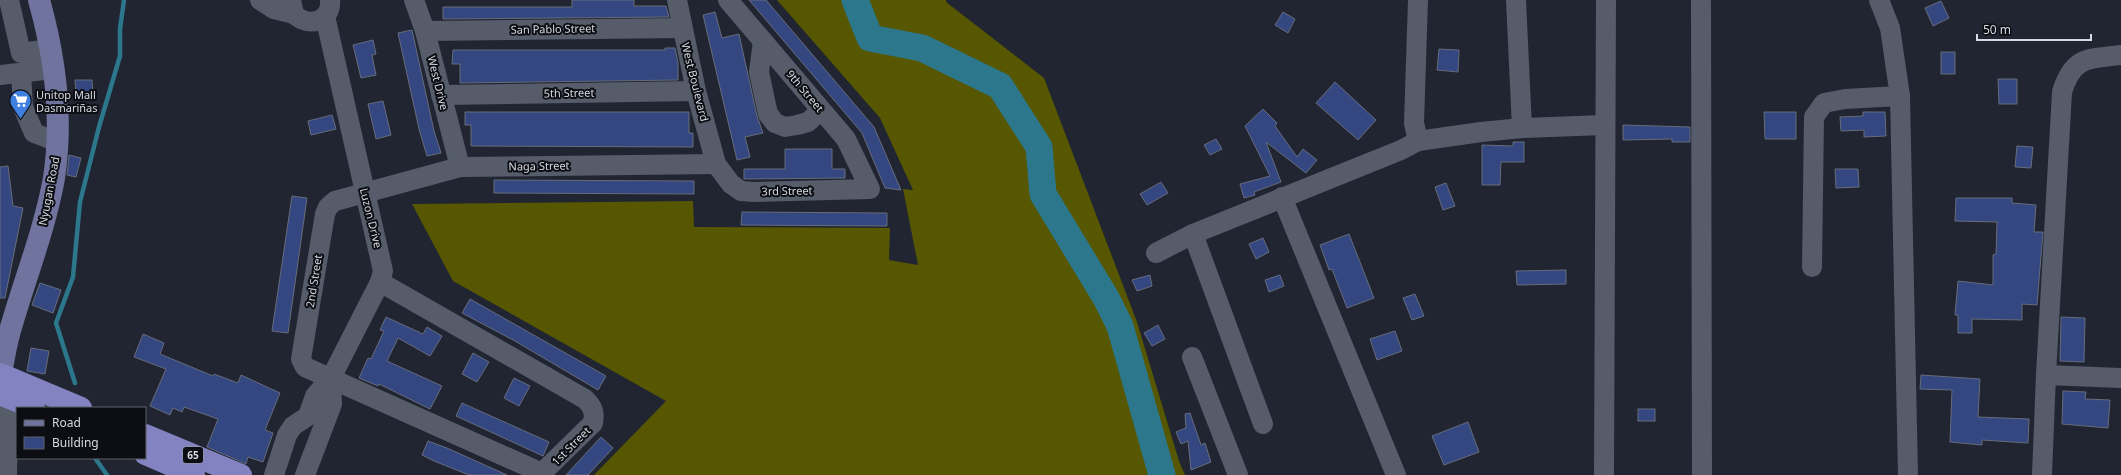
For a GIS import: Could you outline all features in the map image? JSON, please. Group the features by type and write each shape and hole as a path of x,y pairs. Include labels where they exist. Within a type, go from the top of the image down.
{"highway":[{"path":"0,380 33,407"},
{"path":"0,380 78,407"},
{"name":"65","path":"146,435 241,475"},
{"name":"65","path":"146,454 194,475"}],"main road":[{"name":"Nyugan Road","path":"0,380 11,326 41,230 50,193 58,142 57,97 52,59 39,0"}],"street":[{"path":"9,0 20,53 52,59"},
{"path":"260,0 274,9 293,7 304,22 323,13"},
{"name":"West Drive","path":"414,0 425,31 460,167"},
{"name":"West Boulevard","path":"677,0 696,91 716,164"},
{"name":"9th Street","path":"728,0 846,139 870,189"},
{"path":"1418,0 1414,123 1418,141"},
{"path":"1516,0 1522,128"},
{"path":"1604,475 1604,125 1606,0"},
{"path":"1701,0 1702,475"},
{"path":"1878,0 1890,28 1900,96 1908,475"},
{"name":"Luzon Drive","path":"323,13 382,271 380,282 331,378"},
{"name":"San Pablo Street","path":"425,31 682,28"},
{"path":"763,41 759,72 768,114 775,123 785,127 808,122 821,110"},
{"path":"2042,475 2046,375 2062,92 2066,79 2072,68 2083,61 2121,56"},
{"path":"0,76 21,73 52,59"},
{"path":"21,73 23,107 34,133 58,142"},
{"name":"5th Street","path":"441,95 696,91"},
{"path":"1812,267 1814,117 1824,103 1845,98 1900,96"},
{"path":"1156,252 1193,234 1401,150 1418,141 1522,128 1604,125"},
{"name":"Naga Street","path":"365,192 460,167 716,164"},
{"name":"3rd Street","path":"716,164 731,184 741,191 870,189"},
{"name":"2nd Street","path":"331,378 305,367 301,359 325,214 328,207 335,201 365,192"},
{"path":"1282,197 1396,475"},
{"path":"1193,234 1263,424"},
{"name":"1st Street","path":"331,378 542,474 593,423 595,415 592,406 585,399 380,282"},
{"path":"1192,358 1238,475"},
{"path":"2046,375 2121,378"},
{"path":"274,475 287,435 293,426 308,416 315,396 331,378"},
{"path":"305,475 332,404 331,378"},
{"path":"0,400 8,420 7,475"}],"shaded area":[{"path":"777,0 946,0 946,2 1044,78 1137,322 1179,461 1185,475 594,475 666,401 453,281 412,204 693,201 694,227 890,228 889,260 918,265 903,189 913,190 880,118"}],"building":[{"path":"572,0 634,0 634,6 666,6 669,17 443,19 443,7 572,7"},
{"path":"749,0 766,0 874,127 901,190 885,188 862,133"},
{"path":"1941,1 1949,18 1933,26 1925,8"},
{"path":"715,12 722,38 739,34 757,116 763,133 745,137 750,157 737,160 703,15"},
{"path":"1283,12 1295,19 1288,33 1275,25"},
{"path":"412,30 434,131 441,153 427,156 419,129 398,33"},
{"path":"373,40 376,54 372,55 376,75 361,78 353,45"},
{"path":"665,48 675,48 678,63 678,80 460,83 460,64 452,64 453,50 665,50"},
{"path":"1439,49 1459,50 1458,72 1437,70"},
{"path":"1941,52 1955,52 1955,74 1941,74"},
{"path":"1998,79 2017,79 2017,104 1999,104"},
{"path":"75,80 92,80 93,93 76,94"},
{"path":"1335,82 1376,120 1358,140 1316,103"},
{"path":"383,101 391,135 376,139 368,104"},
{"path":"1263,109 1277,123 1275,126 1297,157 1303,149 1317,160 1306,173 1266,142 1281,182 1254,192 1255,195 1244,198 1240,184 1270,176 1245,126"},
{"path":"465,112 689,112 689,133 693,133 693,147 471,146 471,125 465,125"},
{"path":"1764,112 1796,112 1796,139 1765,139"},
{"path":"1863,112 1885,112 1886,136 1864,137 1864,130 1841,131 1840,117 1863,116"},
{"path":"332,115 336,129 311,135 308,121"},
{"path":"1623,125 1690,127 1690,142 1672,142 1672,139 1623,140"},
{"path":"1216,139 1222,149 1210,155 1204,145"},
{"path":"1513,142 1524,142 1524,162 1501,162 1500,185 1482,185 1482,145 1513,146"},
{"path":"2017,146 2033,147 2031,168 2015,167"},
{"path":"785,149 832,149 832,169 845,169 845,178 744,179 744,169 785,169"},
{"path":"69,155 81,158 76,177 67,175"},
{"path":"8,166 13,206 23,208 5,298 0,298 0,167"},
{"path":"1835,169 1858,169 1859,187 1836,188"},
{"path":"494,180 694,181 694,194 494,193"},
{"path":"1161,182 1168,193 1147,205 1140,194"},
{"path":"1446,183 1455,206 1443,210 1435,187"},
{"path":"292,196 307,198 288,333 272,331"},
{"path":"1956,198 2012,198 2012,203 2036,205 2034,232 2043,232 2037,305 2022,304 2022,320 1972,319 1972,333 1958,333 1958,315 1955,315 1958,281 1993,285 1993,255 1996,254 1997,222 1955,221"},
{"path":"742,212 887,213 887,226 741,225"},
{"path":"1349,234 1374,298 1347,308 1332,269 1329,270 1320,245"},
{"path":"1263,238 1269,252 1256,259 1249,244"},
{"path":"1566,270 1566,284 1517,285 1516,271"},
{"path":"1150,275 1152,286 1137,291 1132,280"},
{"path":"1280,275 1284,286 1269,292 1265,280"},
{"path":"40,283 61,290 53,313 32,305"},
{"path":"1415,294 1424,316 1412,320 1403,298"},
{"path":"470,299 606,376 598,390 515,341 462,313"},
{"path":"386,317 423,334 427,327 442,336 430,356 398,338 387,361 442,386 430,409 379,384 378,386 359,378 368,358 371,359 384,331 380,330"},
{"path":"2061,317 2085,318 2084,362 2060,361"},
{"path":"1158,325 1165,339 1152,346 1144,333"},
{"path":"1395,331 1402,351 1377,360 1370,339"},
{"path":"143,334 164,343 160,354 213,376 214,374 238,383 241,375 280,393 265,430 273,433 263,462 248,457 246,464 207,447 218,419 184,407 182,412 173,408 170,415 150,406 166,369 134,357"},
{"path":"31,348 49,351 45,374 27,371"},
{"path":"473,353 489,362 477,382 462,374"},
{"path":"1921,375 1980,379 1978,417 2029,419 2028,443 1982,440 1982,445 1950,442 1952,390 1920,389"},
{"path":"514,378 530,386 519,406 504,398"},
{"path":"2063,391 2086,392 2085,399 2110,400 2108,428 2062,424"},
{"path":"462,403 549,442 543,456 456,416"},
{"path":"1638,409 1655,409 1655,421 1638,421"},
{"path":"1190,413 1201,445 1205,443 1211,462 1191,470 1188,441 1181,444 1176,432 1186,428 1185,414"},
{"path":"1468,422 1479,452 1444,465 1432,436"},
{"path":"601,437 613,448 588,475 566,475"},
{"path":"428,441 507,475 469,475 434,461 422,455"}],"waterway":[{"path":"75,383 56,323 73,277 80,202 99,127 120,56 120,29 124,0"},
{"path":"855,0 870,38 922,48 1000,86 1039,147 1043,194 1106,298 1120,326 1162,475"},
{"path":"96,459 107,475"}],"place":[{"name":"Unitop Mall Dasmariñas","path":"21,120"}]}
